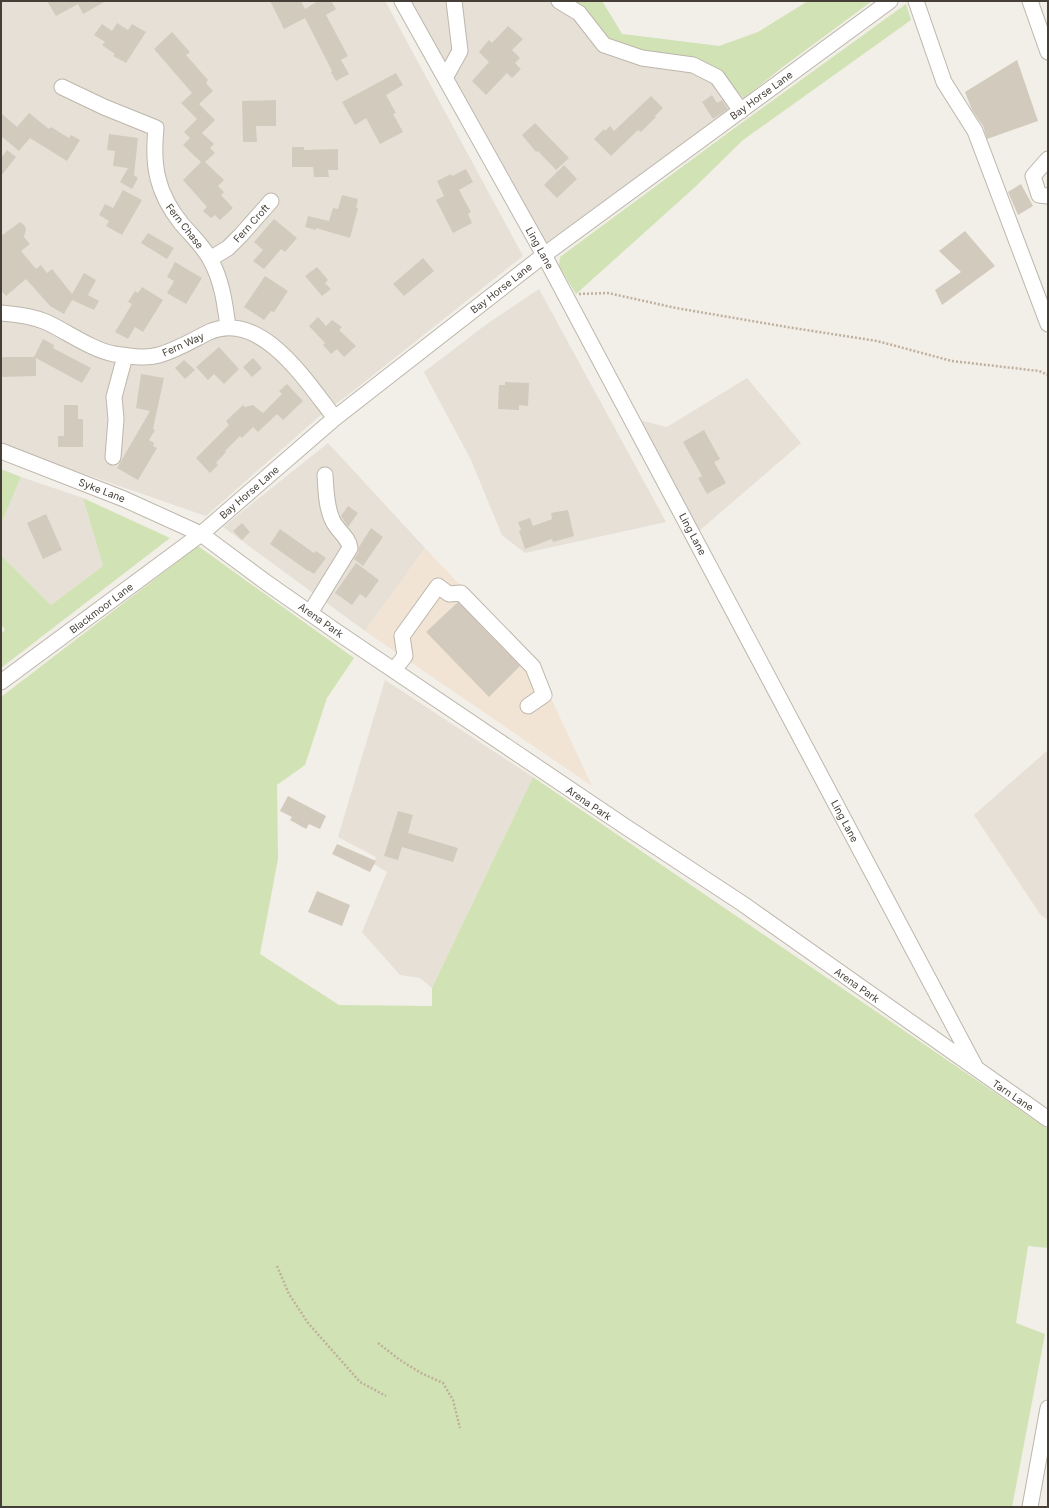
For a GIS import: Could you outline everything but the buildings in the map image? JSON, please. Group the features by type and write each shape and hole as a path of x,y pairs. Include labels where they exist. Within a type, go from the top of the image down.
{"street":[{"name":"Ling Lane","path":"402,1 544,255 978,1071"},
{"path":"445,78 460,51 454,1"},
{"path":"559,1 579,13 604,45 642,58 692,65 717,77 741,111"},
{"name":"Bay Horse Lane","path":"201,534 335,418 544,255 890,1"},
{"path":"916,1 944,82 975,131 1048,324"},
{"path":"1030,1 1048,52"},
{"name":"Fern Chase","path":"62,87 104,107 156,128 154,148 155,168 160,189 169,207 210,259 218,278 224,299 228,327"},
{"path":"1048,159 1033,176 1039,195 1048,196"},
{"name":"Fern Croft","path":"210,259 228,248 271,201"},
{"name":"Fern Way","path":"1,313 24,316 44,321 88,344 112,354 134,357 159,355 211,332 228,327 245,330 262,338 288,358 335,418"},
{"path":"113,457 116,419 114,396 125,356"},
{"name":"Syke Lane","path":"1,451 124,498 201,534"},
{"path":"310,613 350,548 350,544 338,530 332,519 325,475"},
{"name":"Arena Park","path":"201,534 310,613 623,826 743,904 978,1071"},
{"name":"Blackmoor Lane","path":"1,682 201,534"},
{"path":"394,670 405,656 402,636 438,586 449,594 461,593 533,666 544,695 528,706"},
{"name":"Tarn Lane","path":"978,1071 1048,1119"},
{"path":"1030,1507 1048,1408"}],"path":[{"path":"565,295 608,293 676,308 877,341 952,361 1039,371 1048,375"},
{"path":"277,1266 289,1294 308,1323 360,1382 386,1396"},
{"path":"378,1344 421,1373 443,1383 453,1400 460,1428"}],"shaded area":[{"path":"1,1 385,1 523,256 348,395 323,413 206,516 1,445"},
{"path":"410,1 602,1 622,34 719,46 780,69 730,110 546,243"},
{"path":"539,289 666,522 525,553 502,535 471,460 424,372 487,324"},
{"path":"747,378 801,443 699,531 639,420 667,427"},
{"path":"328,443 425,548 365,631 223,527"},
{"path":"21,477 83,498 103,566 51,605 1,555 1,524"},
{"path":"425,548 535,664 592,786 365,631"},
{"path":"385,680 533,777 432,988 420,978 400,975 362,932 387,872 374,864 376,857 338,837"},
{"path":"1048,750 1048,920 1040,914 974,815"}],"green space":[{"path":"574,1 602,1 622,34 719,46 758,32 808,1 872,1 780,69 744,98 723,75 610,41"},
{"path":"906,4 911,20 743,140 694,188 576,294 559,266 560,257"},
{"path":"1,469 21,477 1,524"},
{"path":"83,498 170,538 1,668 1,633 5,630 1,624 1,555 51,605 103,566"},
{"path":"198,546 354,658 327,698 305,765 277,785 278,859 260,954 339,1005 432,1006 432,988 533,777 1048,1129 1048,1248 1028,1246 1016,1323 1045,1334 1012,1507 1,1507 1,697"}]}
